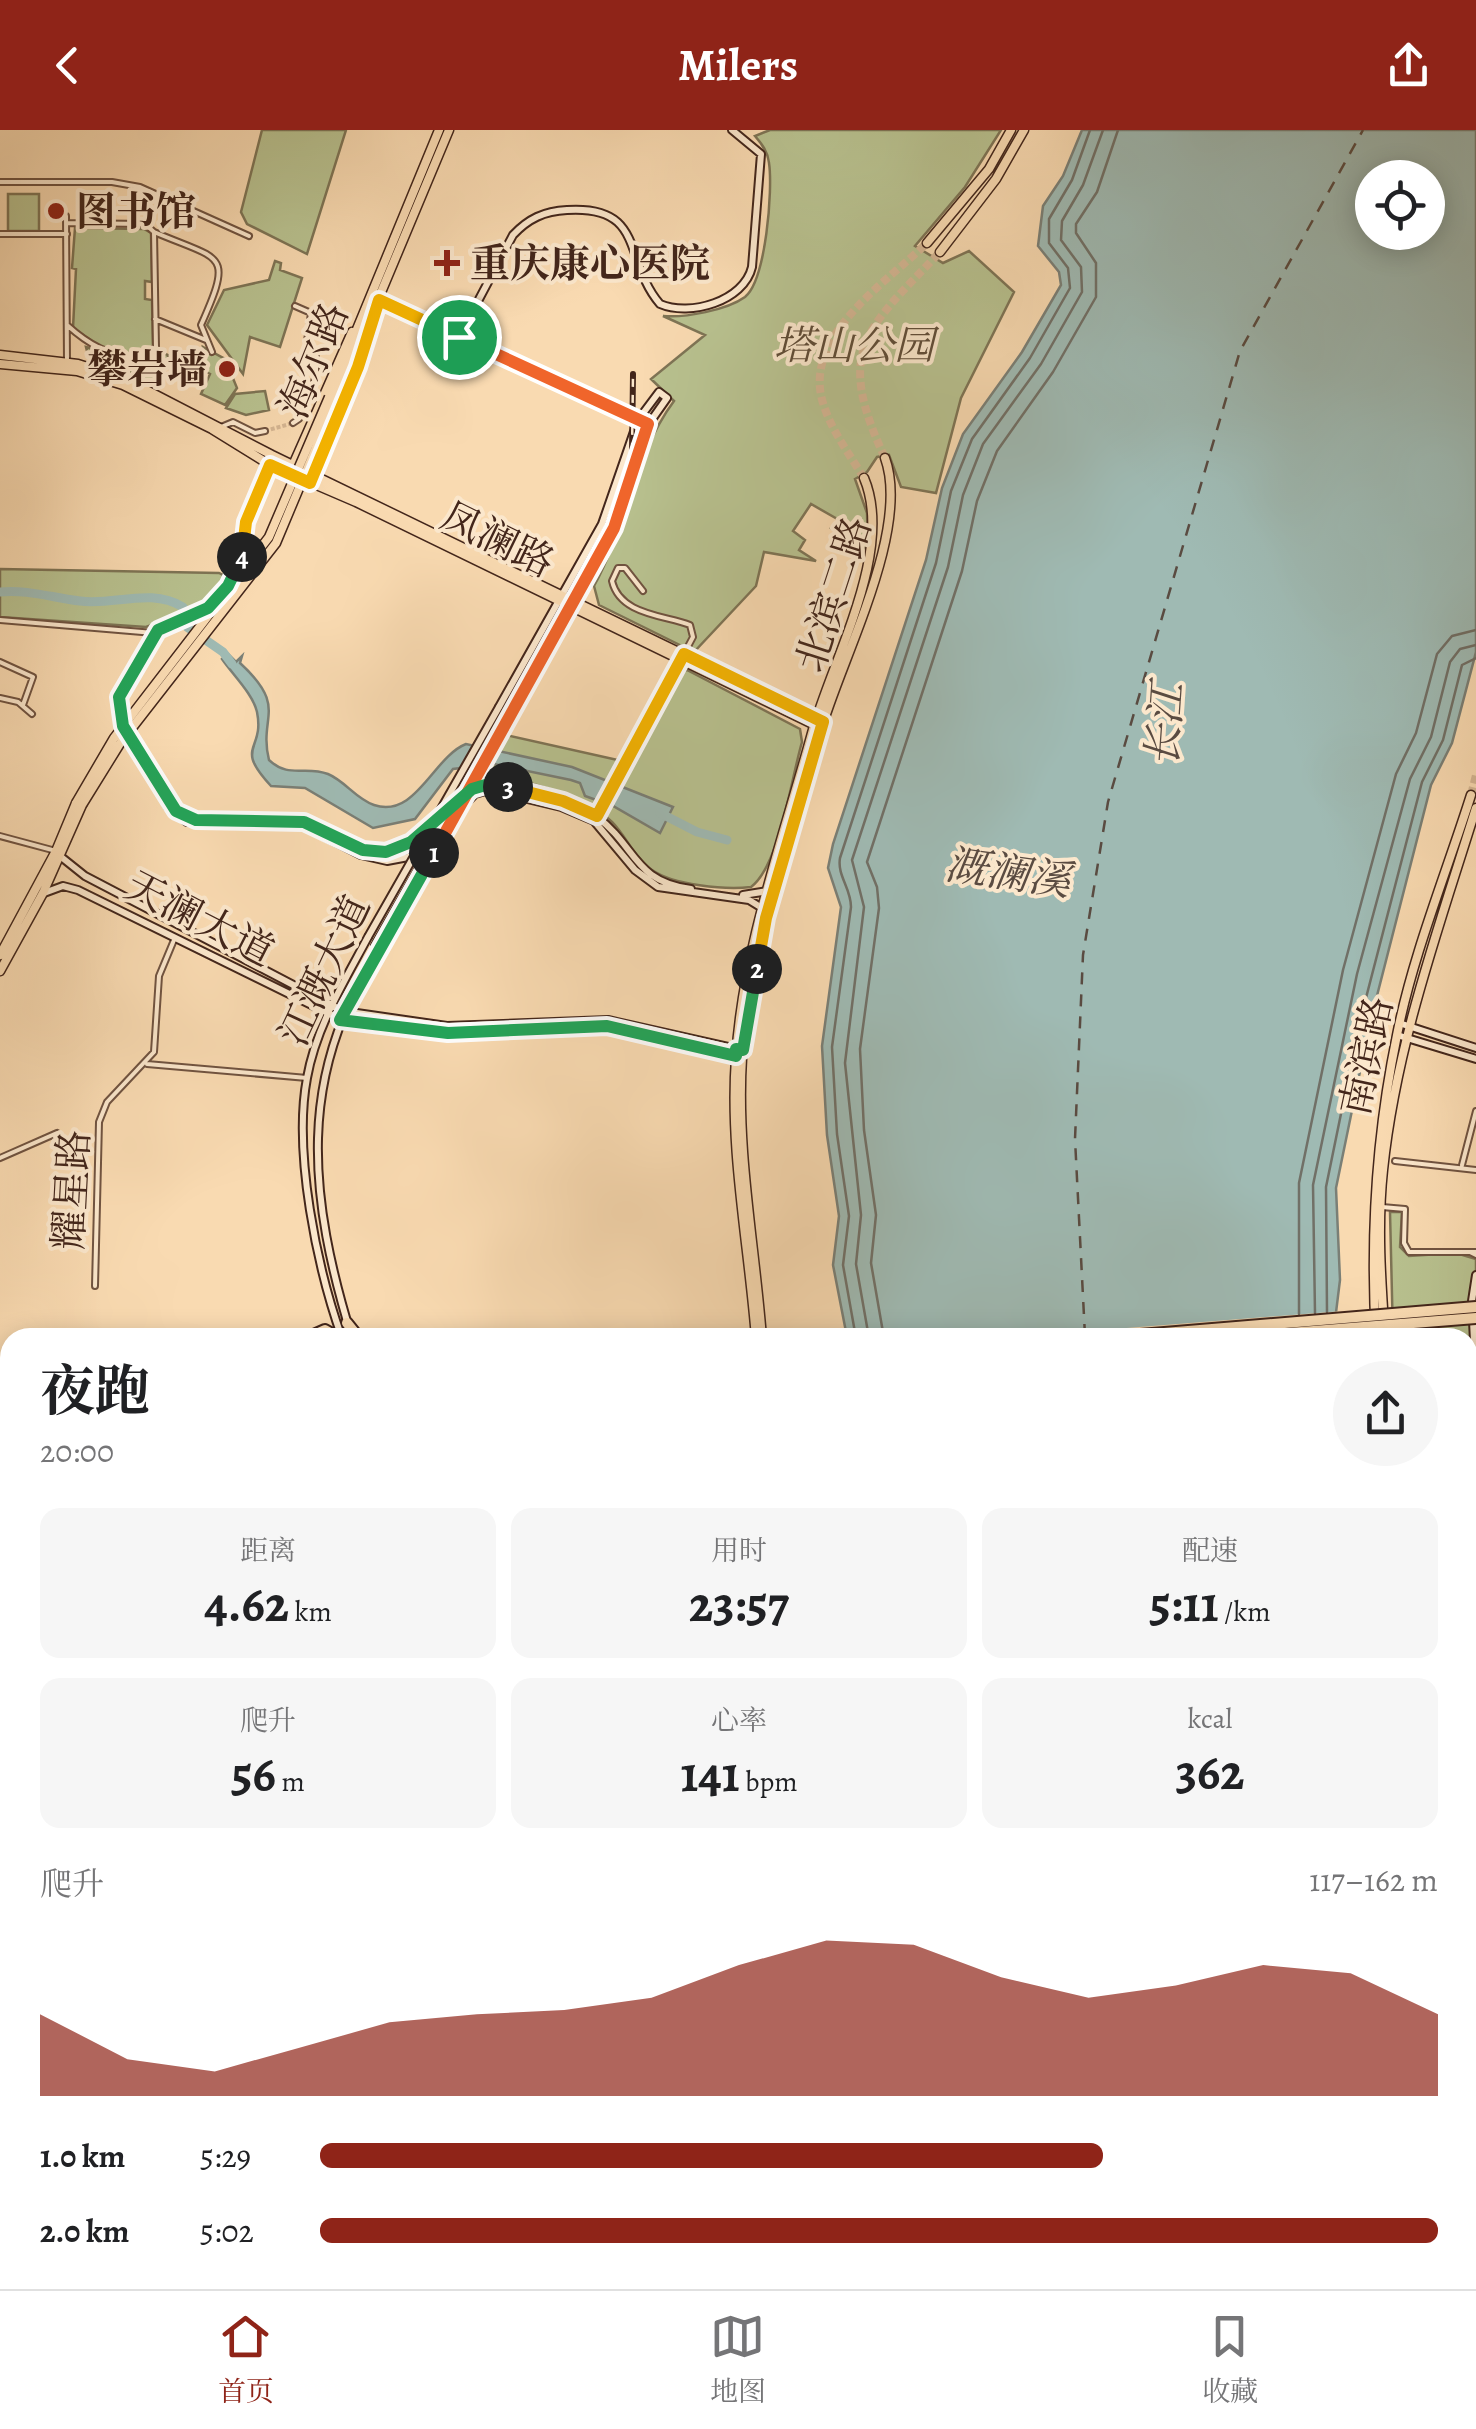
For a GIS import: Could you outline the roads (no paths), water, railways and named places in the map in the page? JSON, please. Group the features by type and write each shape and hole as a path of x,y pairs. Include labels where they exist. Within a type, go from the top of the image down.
{"highway":[{"path":"1217,1328 1476,1305"},
{"path":"1357,1328 1476,1319"},
{"path":"347,1323 350,1328"}],"main road":[{"name":"海尔路","path":"333,399 361,320 440,130"},
{"name":"海尔路","path":"0,970 43,894 79,804 114,738 269,537 365,336 449,130"},
{"path":"927,243 969,195 1012,130"},
{"path":"940,252 978,204 1024,130"},
{"path":"291,469 343,344 361,320"},
{"path":"312,478 358,367 365,336"},
{"path":"0,355 67,362 125,379 220,427 291,469"},
{"path":"0,364 77,370 123,385 212,430 270,465 291,469"},
{"name":"北滨二路","path":"739,1053 766,918 818,724 882,550 892,500 884,458"},
{"name":"凤澜路","path":"291,469 818,724"},
{"name":"北滨二路","path":"758,1328 734,1103 739,1053 763,908 873,546 873,512 864,478"},
{"name":"南滨路","path":"1376,1328 1377,1207 1401,1036 1470,795"},
{"name":"南滨路","path":"1404,1025 1476,808"},
{"name":"海尔路","path":"0,955 58,854"},
{"name":"南滨路","path":"1384,1328 1377,1207 1401,1036"}],"street":[{"path":"459,337 512,235 524,224 555,211 601,211 621,222 660,304 684,310 734,294 750,278 762,165 755,145 732,130"},
{"path":"0,182 112,182 140,187 249,236"},
{"path":"66,216 67,362"},
{"path":"66,224 145,224 154,232 207,254 221,267 222,277 201,324 212,352"},
{"path":"67,325 108,354 138,360 156,347 154,232"},
{"path":"0,234 66,234"},
{"path":"379,300 648,424"},
{"path":"293,423 299,420 316,376 316,355 307,340 311,313 295,306"},
{"path":"155,319 208,341"},
{"path":"67,338 82,338"},
{"name":"江溉大道","path":"338,1328 321,1262 303,1127 307,1078 328,1015 368,936 602,524 638,420 659,392 667,398 648,424 614,528 343,1011 321,1080 316,1126 321,1189 347,1323"},
{"path":"220,427 233,422 255,432 265,431"},
{"path":"270,465 246,522 246,542 238,569 214,603 155,633 124,683 119,711 164,802 180,818 205,824 304,826 378,860 408,859 428,849 468,798 482,790 546,803 596,819 648,882 672,891 750,900 763,908"},
{"path":"596,819 693,637 690,625 650,615 622,600 614,589 613,574 618,568 625,568 644,590"},
{"path":"0,620 155,633"},
{"path":"0,662 33,677 23,705"},
{"path":"0,698 23,705 32,714"},
{"path":"134,741 182,815 204,820 304,822 371,852 403,847 449,804 481,785 497,784 563,801 596,819 644,872 660,882 750,896 768,891"},
{"path":"0,836 58,854"},
{"name":"天澜大道","path":"58,854 85,876 343,1011 448,1026 608,1020 739,1053"},
{"path":"78,890 78,882 85,876"},
{"name":"天澜大道","path":"43,894 63,886 78,890 340,1020 448,1033 607,1026 739,1053"},
{"path":"174,940 160,968 154,1052 147,1064 307,1078"},
{"path":"1404,1025 1476,1048"},
{"path":"1401,1036 1476,1058"},
{"path":"1476,1048 1470,1052 1476,1058"},
{"name":"耀星路","path":"95,1286 98,1122 107,1102 147,1064"},
{"path":"1462,1166 1476,1111"},
{"path":"0,1158 57,1134"},
{"path":"1386,1152 1395,1161 1476,1170"},
{"path":"1383,1170 1395,1161"},
{"path":"1377,1207 1405,1209 1404,1243 1409,1252 1474,1253"},
{"path":"1475,1328 1476,1275"},
{"path":"1189,1328 1476,1305"},
{"path":"1373,1328 1476,1319"}],"water":[{"name":"长江","path":"1082,130 1476,130 1476,652 1452,743 1431,785 1370,1023 1336,1188 1340,1280 1334,1328 845,1328 833,1265 839,1216 827,1135 822,1046 841,907 828,868 926,560 942,488 963,434 1022,352 1061,285 1059,272 1038,246 1043,206 1063,176"},
{"path":"228,654 236,662 242,656 240,663 264,691 269,712 269,760 283,769 328,774 374,805 389,807 401,803 466,744 572,767 673,807 660,833 613,806 585,796 580,783 494,764 453,769 415,819 373,828 305,788 271,786 260,773 252,755 257,712 222,659"}],"waterway":[{"name":"溉澜溪","path":"0,592 93,602 145,598 170,601 183,607 187,627 223,652 232,664"},
{"name":"溉澜溪","path":"660,813 697,832 727,840"}],"tunnel":[{"path":"864,478 826,413 820,379 825,355 852,313 927,243"},
{"path":"885,458 870,421 860,365 877,323 940,252"},
{"path":"265,431 293,423"},
{"path":"1471,795 1476,775"}],"railway":[{"path":"373,945 609,531 632,453 633,374"},
{"path":"1292,1328 1476,1313"}],"place":[{"name":"图书馆","path":"56,211"},
{"name":"重庆康心医院","path":"447,263"},
{"name":"攀岩墙","path":"227,369"}],"park label":[{"name":"塔山公园","path":"854,345"}]}
